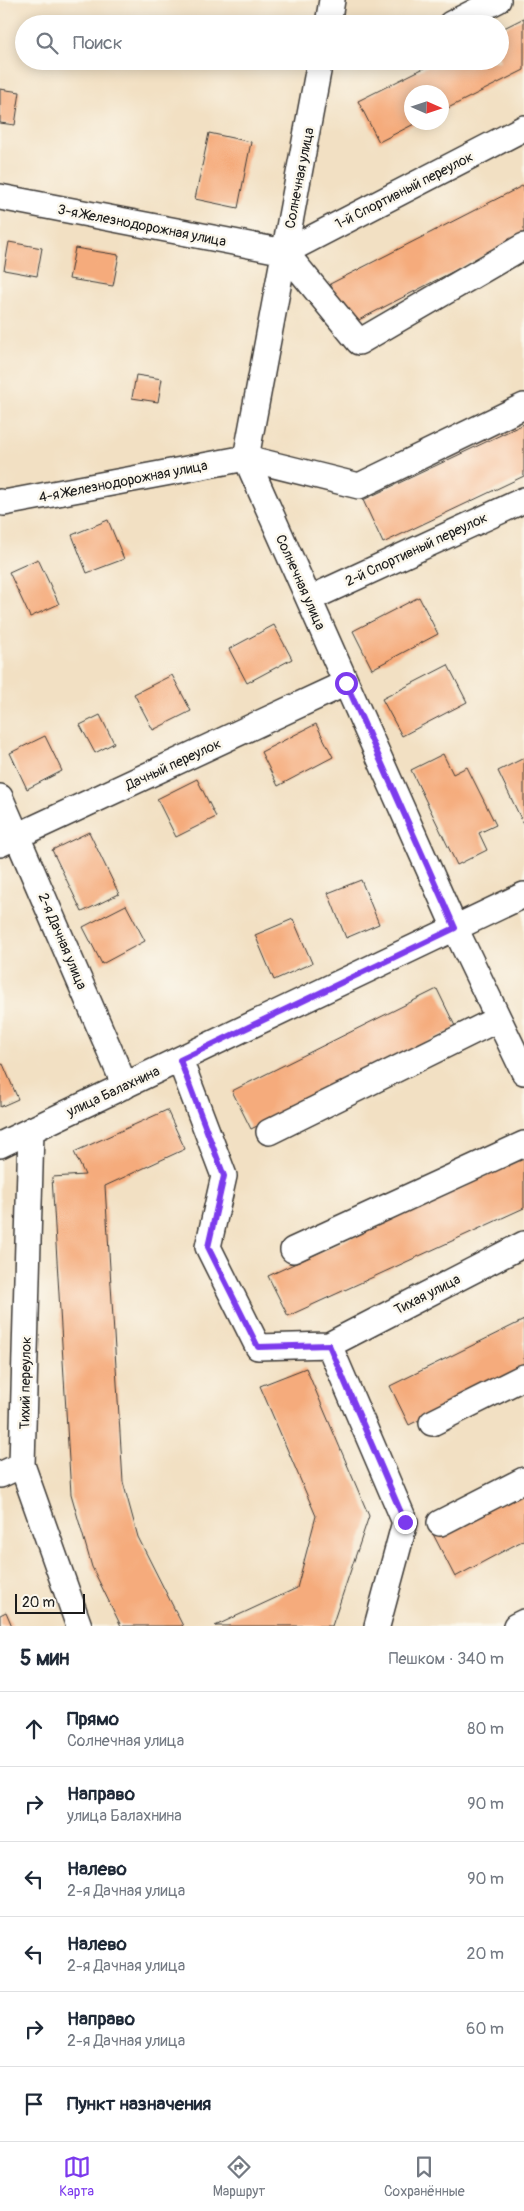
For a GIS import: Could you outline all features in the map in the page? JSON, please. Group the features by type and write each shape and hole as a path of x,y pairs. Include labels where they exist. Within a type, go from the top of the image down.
{"street":[{"path":"330,15 332,0"},
{"path":"469,15 498,0"},
{"name":"Солнечная улица","path":"318,70 246,458 455,928 524,1072"},
{"name":"1-й Спортивный переулок","path":"285,252 524,128"},
{"name":"3-я Железнодорожная улица","path":"0,197 285,252"},
{"path":"285,252 358,342 524,246"},
{"path":"246,458 359,486 524,406"},
{"name":"4-я Железнодорожная улица","path":"2,504 246,458"},
{"name":"2-й Спортивный переулок","path":"309,599 524,500"},
{"name":"Дачный переулок","path":"9,840 346,683"},
{"name":"2-я Дачная улица","path":"0,797 9,840 125,1086"},
{"name":"улица Балахнина","path":"0,1145 524,895"},
{"path":"269,1132 498,1019"},
{"path":"180,1060 224,1176 208,1247 258,1347 329,1345 405,1522 377,1626"},
{"name":"Тихий переулок","path":"31,1130 22,1465 79,1626"},
{"path":"293,1250 524,1144"},
{"name":"Тихая улица","path":"329,1345 524,1244"},
{"path":"432,1423 524,1377"},
{"path":"0,1475 22,1465"},
{"path":"440,1523 524,1480"},
{"path":"516,1626 524,1622"}],"building":[{"path":"524,18 524,70 449,108 449,85 404,85 404,129 379,142 358,101 420,70 509,70 509,26"},
{"path":"0,89 20,92 15,125 0,123"},
{"path":"209,133 251,142 238,208 195,199"},
{"path":"524,185 524,235 351,324 330,284"},
{"path":"9,242 42,248 37,276 4,270"},
{"path":"75,248 119,255 113,286 69,279"},
{"path":"136,375 162,379 158,402 132,398"},
{"path":"524,424 524,476 383,543 363,500"},
{"path":"108,520 124,559 87,573 72,535"},
{"path":"38,559 59,604 30,617 9,572"},
{"path":"419,597 438,634 372,669 353,631"},
{"path":"274,625 292,659 247,683 229,649"},
{"path":"448,665 467,702 402,736 382,699"},
{"path":"172,675 191,711 153,730 134,694"},
{"path":"100,715 114,743 95,753 80,725"},
{"path":"316,724 333,757 278,786 261,752"},
{"path":"45,736 62,771 27,789 10,753"},
{"path":"443,754 453,774 467,767 496,825 479,833 487,850 457,865 411,770"},
{"path":"524,758 524,825 498,771"},
{"path":"197,779 216,817 176,837 157,799"},
{"path":"89,832 119,894 82,912 52,850"},
{"path":"361,880 379,924 346,938 328,893"},
{"path":"126,905 145,941 102,964 83,927"},
{"path":"293,919 312,963 274,980 255,935"},
{"path":"437,989 456,1028 251,1129 232,1091"},
{"path":"3,1064 18,1099 0,1107 0,1065"},
{"path":"167,1110 185,1149 105,1186 123,1482 138,1537 183,1626 121,1626 92,1567 71,1494 52,1177 85,1175 74,1152"},
{"path":"524,1158 524,1208 288,1316 268,1276"},
{"path":"524,1320 524,1368 409,1425 390,1386"},
{"path":"306,1368 369,1516 332,1626 215,1626 297,1588 316,1516 260,1386"},
{"path":"524,1487 524,1540 455,1577 433,1534"},
{"path":"6,1612 12,1626 0,1626 0,1615"}],"route":[{"path":"346,683 455,928 180,1060 224,1176 208,1247 258,1347 329,1345 405,1522"}]}
